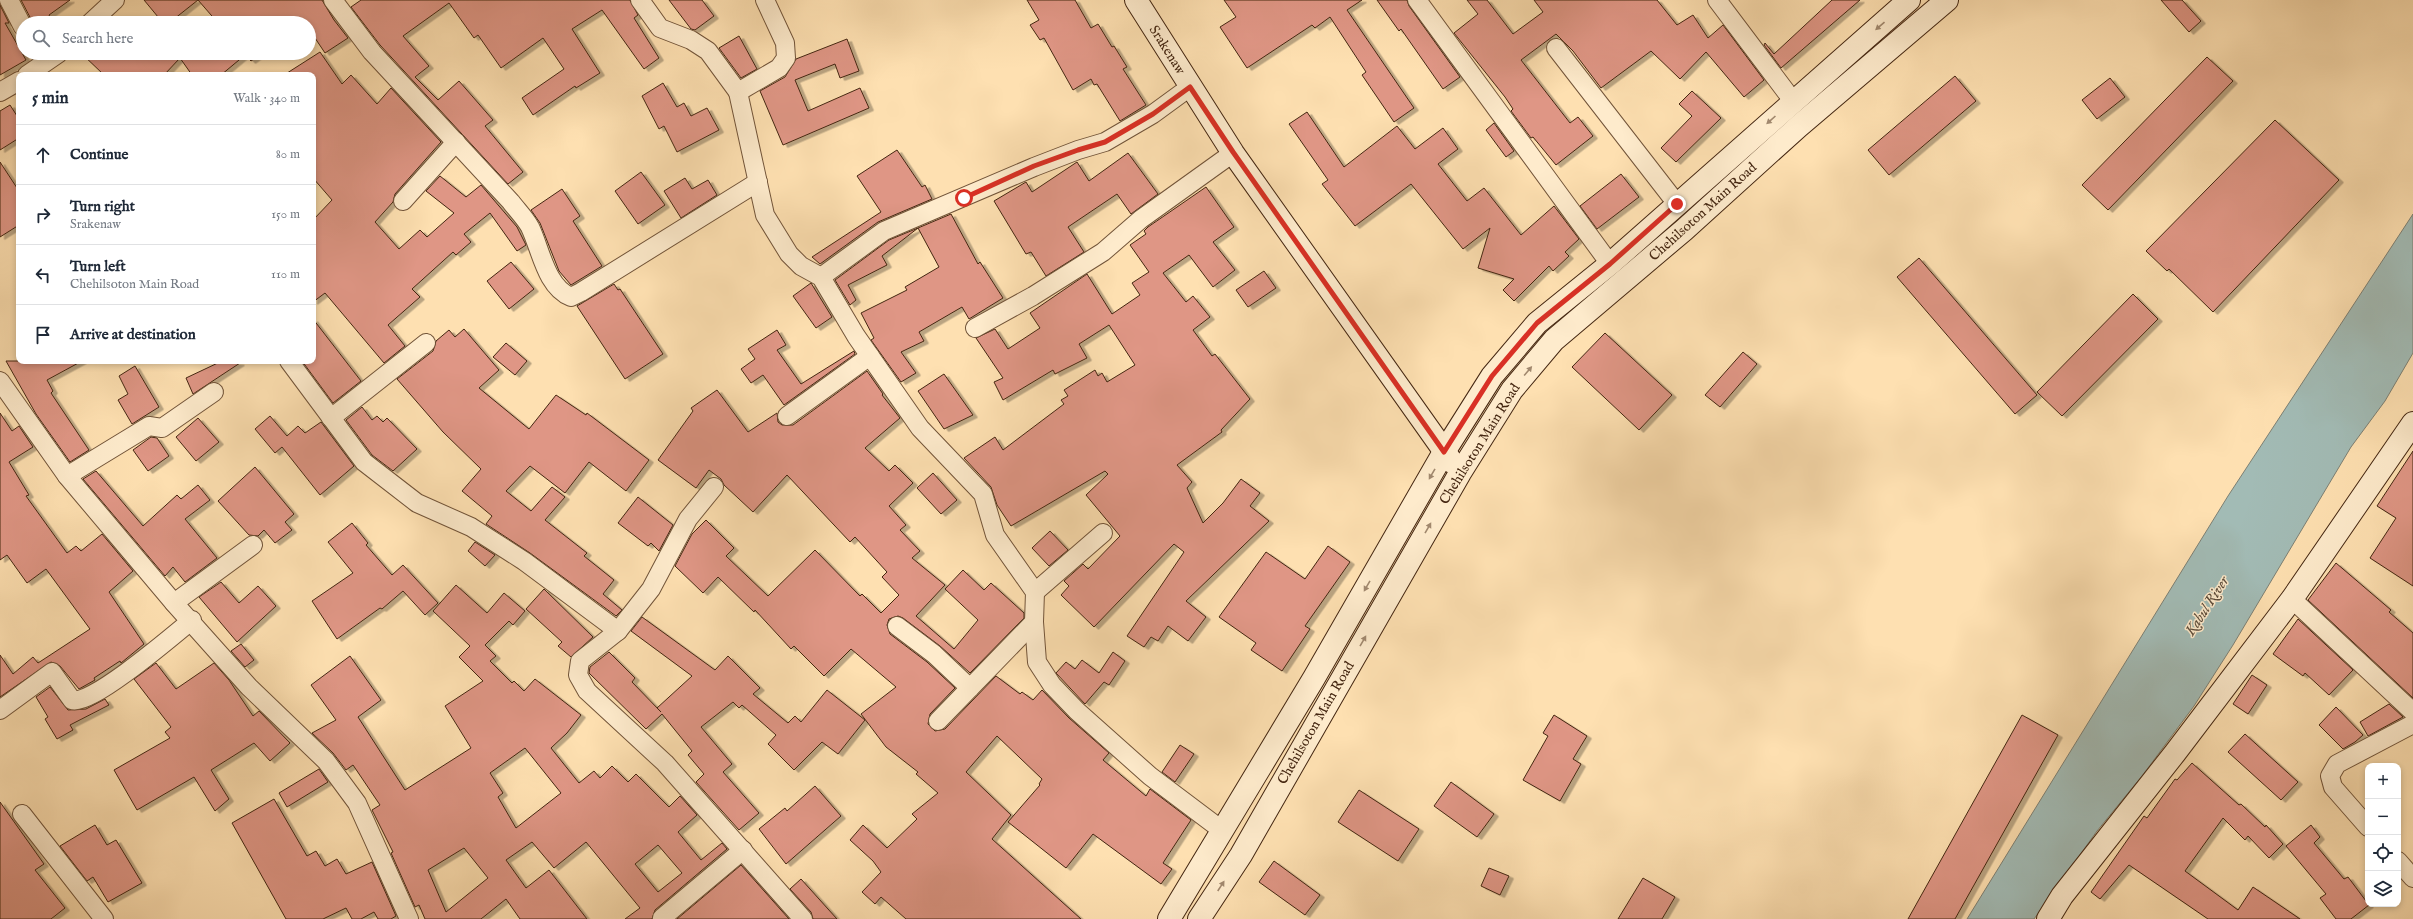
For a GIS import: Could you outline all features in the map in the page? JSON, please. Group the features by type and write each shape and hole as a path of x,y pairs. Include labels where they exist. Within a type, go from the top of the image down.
{"main road":[{"name":"Srakenaw","path":"1136,0 1190,87 1233,152 1460,473"},
{"name":"Chehilsoton Main Road","path":"1200,919 1241,855 1460,473 1512,390 1554,340 1678,235 1799,126 1947,0"},
{"name":"Chehilsoton Main Road","path":"1169,919 1223,831 1444,452 1492,376 1537,323 1610,264 1904,2"},
{"path":"2048,919 2062,896 2175,753 2292,599 2413,423"}],"street":[{"path":"9,0 17,16"},
{"path":"98,16 115,0"},
{"path":"333,0 372,52 512,202 529,225 554,284 561,293 571,297 758,182"},
{"path":"640,0 660,28 691,40 708,51 738,92 765,215 789,254 801,266 821,277 870,356 920,428 983,494 995,535 1035,592 1034,622 1037,662 1052,685 1078,711 1150,776 1223,831"},
{"path":"738,92 779,68 786,58 784,43 765,0"},
{"path":"1417,0 1610,264"},
{"path":"1716,0 1793,101"},
{"path":"1556,48 1677,204"},
{"path":"821,277 884,231 964,198 1034,166 1105,142 1153,114 1190,87"},
{"path":"403,201 456,142"},
{"path":"975,328 1103,252 1141,219 1233,152"},
{"path":"331,418 426,343"},
{"path":"787,416 870,356"},
{"path":"291,364 364,462 417,503 471,527 524,561 618,631"},
{"path":"0,381 67,476 174,603 192,620 249,687 326,761 357,803 409,919"},
{"path":"67,476 149,426 162,428 214,392"},
{"path":"714,487 688,519 651,589 618,631 580,660 578,675 587,691 665,763 803,919"},
{"path":"1035,592 1103,533"},
{"path":"174,603 253,545"},
{"path":"2292,599 2413,712"},
{"path":"0,710 52,672 72,700 82,701 128,672 192,620"},
{"path":"938,721 1034,622"},
{"path":"897,626 934,654 970,688"},
{"path":"2365,824 2333,787 2330,776 2337,764 2413,724"},
{"path":"22,814 104,919"},
{"path":"662,918 743,850"},
{"path":"2401,864 2413,878"}],"water":[{"name":"Kabul River","path":"2413,214 2413,353 2385,401 2351,447 2233,645 2194,706 2142,776 2097,831 2034,919 1967,919 2228,496"}],"building":[{"path":"21,0 70,0 50,16 29,16"},
{"path":"144,0 198,0 178,16 157,16"},
{"path":"198,0 322,0 334,20 348,38 325,53 316,40 316,16 212,16"},
{"path":"361,0 630,0 638,15 634,18 659,58 644,69 602,10 572,29 600,73 576,88 575,86 533,115 522,98 564,69 543,38 501,68 478,35 474,38 449,3 403,36 429,66 415,77 438,100 459,81 493,120 485,126 523,172 508,184 380,45 351,7"},
{"path":"669,0 702,0 714,16 695,30 691,29"},
{"path":"1027,0 1075,0 1091,28 1098,24 1112,47 1114,46 1127,67 1123,69 1146,105 1120,121 1097,84 1094,85 1091,79 1073,90 1044,38 1040,40 1030,25 1039,20"},
{"path":"1224,0 1362,0 1347,10 1414,108 1394,122 1362,75 1366,72 1330,17 1315,28 1312,25 1247,68 1220,27 1236,17"},
{"path":"1377,0 1407,0 1409,6 1460,77 1443,89 1401,29 1399,31"},
{"path":"1467,0 1487,0 1513,34 1543,12 1534,0 1657,0 1677,25 1693,15 1708,38 1723,25 1764,80 1744,97 1706,52 1680,79 1651,51 1601,88 1573,51 1556,34 1521,60 1570,123 1578,117 1593,136 1556,165 1533,137 1531,138 1511,111 1513,109 1505,97 1454,33 1478,14"},
{"path":"1832,0 1860,0 1781,68 1764,45 1765,43 1774,54"},
{"path":"2161,0 2182,0 2201,21 2189,32"},
{"path":"0,5 9,23 5,23 16,42 16,60 26,60 0,75"},
{"path":"739,36 757,69 741,78 719,48"},
{"path":"847,39 859,71 840,78 835,64 795,80 808,111 860,88 869,108 783,145 760,91 785,77 796,59"},
{"path":"320,52 342,84 351,75 377,104 391,88 441,142 395,194 393,202 375,222 399,249 420,230 427,237 454,213 426,191 440,176 466,197 481,185 517,227 526,245 517,251 490,213 464,234 471,242 456,255 453,252 412,289 420,297 388,325 405,346 384,363 325,293 316,300 316,217 332,200 316,181 316,72 289,72 307,60 316,60 316,55"},
{"path":"2207,57 2233,81 2108,210 2082,185"},
{"path":"88,60 178,60 167,72 101,72"},
{"path":"181,60 239,60 225,72 190,72"},
{"path":"1955,76 1976,101 1889,175 1868,150"},
{"path":"2110,78 2125,97 2097,119 2082,100"},
{"path":"663,83 677,107 684,103 691,116 707,108 719,130 677,152 664,126 659,129 642,96"},
{"path":"1692,91 1721,118 1676,162 1661,148 1692,116 1679,104"},
{"path":"10,105 16,114 16,140 0,150 0,111"},
{"path":"1307,112 1344,167 1397,126 1415,149 1443,128 1458,149 1438,164 1467,201 1484,188 1521,235 1554,206 1579,239 1565,252 1569,256 1553,271 1549,266 1514,301 1503,290 1514,279 1478,268 1490,228 1463,249 1411,184 1355,226 1322,184 1328,180 1289,124"},
{"path":"2275,120 2339,180 2213,312 2169,269 2167,271 2146,251"},
{"path":"1494,123 1514,151 1506,157 1486,130"},
{"path":"897,150 922,187 925,185 932,199 878,222 820,264 812,257 881,212 857,176"},
{"path":"1128,153 1158,194 1131,214 1117,194 1068,227 1084,252 1046,276 1031,252 1026,254 994,201 1026,182 1032,192 1077,162 1089,181"},
{"path":"0,162 16,186 16,227 0,237"},
{"path":"641,172 665,205 638,224 615,191"},
{"path":"1621,174 1639,197 1597,229 1580,206"},
{"path":"685,178 692,189 708,180 717,195 681,218 664,191"},
{"path":"1206,187 1234,227 1213,242 1235,270 1213,287 1189,255 1163,273 1186,302 1193,296 1210,317 1193,330 1212,356 1215,354 1250,399 1221,430 1222,432 1177,465 1192,482 1187,488 1203,523 1223,503 1241,479 1260,493 1250,506 1269,521 1186,601 1206,617 1188,641 1168,626 1158,641 1151,637 1144,647 1127,636 1184,552 1174,544 1094,627 1061,595 1069,586 1064,581 1083,564 1088,569 1120,536 1086,495 1108,474 1105,471 1011,526 997,505 991,487 964,458 995,437 1003,450 1064,404 1061,400 1068,396 1064,390 1095,370 1098,376 1102,373 1107,382 1135,365 1109,325 1079,344 1087,358 1055,374 1053,370 1003,400 994,382 1003,378 976,338 995,329 1008,349 1040,328 1030,313 1087,274 1112,314 1140,295 1132,283 1149,272 1130,245 1146,234 1144,231 1148,227"},
{"path":"562,189 580,216 573,221 602,266 571,285 559,271 540,223 531,210"},
{"path":"951,214 978,264 980,262 1003,298 969,319 962,307 919,332 924,341 901,352 916,373 901,382 871,340 874,338 861,313 907,290 905,287 939,267 918,228"},
{"path":"918,228 882,256 887,265 848,285 856,300 850,305 835,280 889,240"},
{"path":"1919,258 2037,395 2015,414 1897,277"},
{"path":"511,262 534,289 509,309 487,281"},
{"path":"1264,271 1276,288 1248,307 1236,290"},
{"path":"811,283 832,317 816,328 793,296"},
{"path":"614,284 618,290 620,289 663,354 625,379 577,306"},
{"path":"2133,294 2158,319 2062,416 2037,392"},
{"path":"316,323 361,381 333,403 304,364 316,364"},
{"path":"464,329 499,370 479,388 529,429 556,395 586,415 587,413 649,460 626,491 589,462 565,493 530,466 506,491 531,511 552,487 565,497 545,520 587,553 584,556 614,580 603,594 622,610 616,616 530,553 486,524 492,516 462,491 481,469 443,432 397,379 433,351 436,341 449,330 455,337"},
{"path":"777,330 786,345 777,350 801,384 854,351 855,354 784,405 763,375 751,383 741,369 755,359 748,349"},
{"path":"1605,333 1672,395 1639,430 1572,367"},
{"path":"506,343 527,361 515,375 493,357"},
{"path":"1743,352 1757,364 1720,407 1705,395"},
{"path":"6,361 16,361 16,364 76,364 47,380 53,391 51,393 89,450 70,462 36,414"},
{"path":"216,364 238,364 193,394 186,378"},
{"path":"135,366 159,407 132,424 118,400 128,394 119,376"},
{"path":"867,371 883,394 882,395 900,418 865,448 889,471 895,465 913,483 889,506 906,525 900,530 920,551 912,558 945,585 916,616 954,649 978,620 945,589 963,570 984,590 991,583 1024,613 1024,618 970,673 940,646 903,618 898,616 889,619 887,625 890,634 927,662 955,688 930,714 928,724 935,731 945,729 996,676 1020,694 1022,692 1033,700 1042,690 1069,718 1109,753 1103,760 1146,796 1150,789 1191,820 1163,863 1172,869 1161,884 1093,834 1066,868 1008,822 1040,785 1039,784 1042,779 997,736 966,772 1011,815 992,839 1081,919 906,919 881,897 875,904 862,892 881,872 873,861 850,840 863,825 887,848 917,819 912,814 938,793 916,774 918,772 886,747 861,714 896,687 851,649 824,676 794,646 791,649 755,610 754,612 718,577 703,593 675,566 692,534 706,520 734,548 726,556 768,596 815,550 860,596 862,594 881,613 899,595 882,577 887,572 855,537 850,542 787,475 753,512 724,485 721,479 709,470 696,488 658,460 693,411 691,408 717,390 748,432 777,413 778,422 782,425 793,425"},
{"path":"944,374 973,415 944,429 918,391"},
{"path":"362,407 372,420 377,416 383,422 387,418 417,449 393,471 372,455 346,420"},
{"path":"0,413 12,431 19,426 33,447 9,462 29,495 26,496 67,553 76,546 81,551 102,534 133,571 109,592 144,644 121,663 120,661 94,678 95,680 79,689 60,666 51,662 0,697 0,655 13,674 33,657 38,663 90,629 46,569 27,583 7,555 0,560"},
{"path":"270,416 287,436 298,426 305,433 321,422 354,466 320,495 282,447 275,453 255,429"},
{"path":"198,418 219,442 196,461 176,437"},
{"path":"151,437 157,438 169,456 148,471 133,450"},
{"path":"2413,451 2413,586 2370,558 2396,518 2377,506"},
{"path":"255,467 294,514 285,522 292,530 275,543 264,530 258,536 249,535 218,501"},
{"path":"96,471 143,526 177,495 181,499 198,485 210,500 185,519 217,558 185,582 173,567 165,576 83,479"},
{"path":"933,473 957,500 941,514 917,488"},
{"path":"638,497 673,525 659,551 651,543 648,546 618,523"},
{"path":"352,523 368,543 366,545 392,575 403,565 438,603 425,615 403,591 382,609 380,608 337,639 312,601 353,573 328,542"},
{"path":"1050,531 1068,550 1049,566 1032,548"},
{"path":"475,542 495,555 485,566 468,551"},
{"path":"1328,546 1350,562 1305,626 1310,629 1282,671 1251,650 1256,643 1219,617 1266,552 1305,579"},
{"path":"2336,563 2391,610 2389,612 2413,633 2413,698 2308,600"},
{"path":"221,582 239,603 258,586 276,606 237,642 199,597"},
{"path":"456,585 487,613 504,593 525,611 513,625 509,621 485,645 496,656 490,661 512,683 514,681 524,691 535,679 581,715 567,733 551,748 579,783 594,771 600,778 612,766 628,782 636,774 669,807 680,796 697,815 678,832 701,860 722,843 727,849 655,910 652,919 625,919 640,908 586,842 554,868 532,842 506,860 526,888 549,870 587,919 520,919 506,899 481,919 425,919 419,905 415,907 391,853 393,852 372,810 380,805 353,765 346,770 333,753 312,733 336,720 311,685 350,656 381,700 358,717 405,790 471,748 445,706 483,681 459,657 470,646 433,611","holes":["525,748 561,793 516,828 498,797 503,793 490,773","658,845 682,873 658,892 635,864","464,848 488,878 446,912 428,870"]},
{"path":"544,589 593,637 571,657 558,646 562,642 526,609"},
{"path":"642,617 715,670 728,656 760,688 753,694 788,723 795,716 801,722 827,690 865,720 838,754 822,742 794,770 768,744 776,735 742,705 739,708 733,702 701,727 732,764 723,772 759,813 739,830 696,782 704,774 688,755 692,751 662,714 646,729 589,673 590,667 609,652 635,678 632,682 657,708 692,676 631,631"},
{"path":"2298,619 2353,670 2329,695 2305,673 2303,676 2273,654"},
{"path":"241,644 254,660 245,667 231,651"},
{"path":"1113,652 1125,661 1109,685 1104,682 1085,704 1056,673 1066,662 1075,669 1082,660 1099,673"},
{"path":"156,663 176,689 214,663 229,680 253,716 259,711 290,743 270,761 254,743 211,770 229,799 215,811 194,777 137,810 114,770 170,738 165,732 171,727 134,679"},
{"path":"2252,675 2267,685 2248,714 2233,704"},
{"path":"50,687 68,710 86,709 105,699 109,705 70,725 73,730 57,739 45,719 48,717 36,697"},
{"path":"2389,704 2403,717 2368,736 2360,722"},
{"path":"2336,707 2363,735 2343,749 2319,725"},
{"path":"1554,715 1587,736 1573,759 1581,764 1560,801 1523,780 1548,736 1543,733"},
{"path":"2022,715 2058,735 1955,919 1908,919"},
{"path":"2245,734 2298,782 2281,800 2228,752"},
{"path":"1180,745 1194,754 1175,782 1162,772"},
{"path":"2192,763 2239,805 2241,804 2265,827 2266,825 2283,844 2269,858 2248,836 2245,840 2223,818 2185,871 2238,910 2253,887 2300,919 2208,919 2129,865 2100,899 2091,892 2144,816 2147,818 2175,779 2177,780"},
{"path":"319,769 328,782 287,807 279,793"},
{"path":"1451,782 1494,814 1477,837 1434,806"},
{"path":"815,786 841,816 786,864 759,829 785,808 787,811"},
{"path":"1359,790 1419,829 1398,861 1338,822"},
{"path":"274,799 307,856 316,851 325,866 337,859 346,874 372,862 396,916 391,919 378,919 374,912 361,919 352,919 346,908 323,919 286,919 232,823"},
{"path":"0,802 44,864 35,870 65,908 51,919 0,919"},
{"path":"95,825 107,845 116,840 142,883 108,902 93,877 87,881 60,846"},
{"path":"2311,825 2320,837 2314,843 2344,879 2348,877 2365,900 2365,907 2366,907 2351,919 2336,919 2320,898 2326,894 2286,846"},
{"path":"1274,861 1320,895 1305,915 1259,882"},
{"path":"741,865 789,919 677,919"},
{"path":"1489,868 1509,876 1500,895 1481,886"},
{"path":"1643,878 1675,897 1662,919 1618,919"},
{"path":"801,879 837,919 813,919 811,912 790,889"}],"route":[{"path":"964,198 1034,166 1105,142 1135,126 1190,87 1233,152 1444,452 1492,376 1537,323 1610,264 1677,204"}]}
